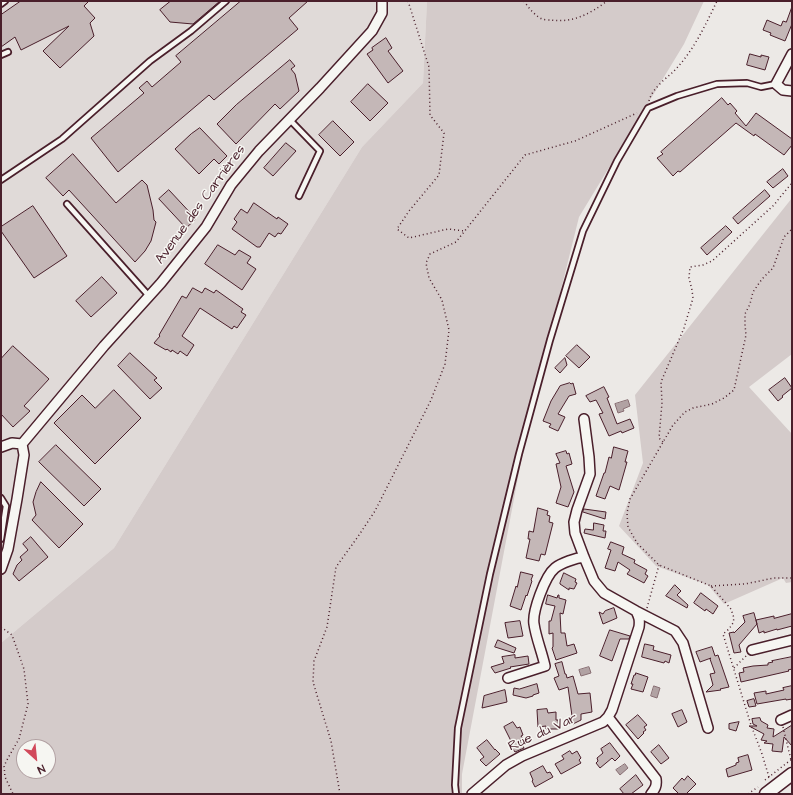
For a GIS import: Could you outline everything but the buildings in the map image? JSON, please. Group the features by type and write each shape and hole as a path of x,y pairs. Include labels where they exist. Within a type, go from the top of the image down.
{"main road":[{"path":"769,787 792,774"}],"street":[{"name":"Avenue des Carrières","path":"22,444 104,346 161,283 206,227 231,186 259,150 372,31 382,13 382,1"},
{"path":"792,54 776,84 783,90 792,92"},
{"path":"584,419 590,457 590,474 576,510 574,522 575,533 584,557 594,581 604,593 675,631 683,643 708,728"},
{"path":"1,446 12,443 22,444 24,455 8,549 1,569"},
{"path":"508,678 545,666 534,624 534,613 548,577 555,568 576,558 584,557"},
{"path":"636,611 640,621 639,627 612,710 608,717 656,779 656,788 651,794"},
{"path":"639,627 643,623 656,621"},
{"path":"752,650 792,640"},
{"path":"781,720 792,715"},
{"name":"Rue du Var","path":"472,794 506,765 522,756 603,722 608,717"}],"lane":[{"path":"1,4 5,1"},
{"path":"1,180 62,139 150,60 191,31 226,1"},
{"path":"1,55 8,52"},
{"path":"456,794 455,785 458,728 490,574 519,454 550,340 583,231 617,161 648,108 677,96 717,84 747,83 761,87 776,84"},
{"path":"289,119 320,151 299,196"},
{"path":"67,204 149,296"},
{"path":"1,498 6,506 1,539"}],"path":[{"path":"408,1 429,67 430,115 444,134 439,176 409,211 397,229 409,238 448,229 465,231"},
{"path":"524,1 529,9 541,19 557,21 573,20 591,12 607,1"},
{"path":"340,794 331,741 314,682 314,660 327,628 336,567 375,511 431,400 445,364 449,330 442,300 430,278 426,263 430,254 456,242 525,155 575,141 648,108 649,98 656,88 688,53 700,35 717,1"},
{"path":"663,442 659,438 662,403 661,382 684,328 693,298 689,278 690,267 703,265 712,261 774,205 792,183"},
{"path":"792,230 784,237 773,268 762,279 753,292 750,304 745,314 744,325 746,335 734,390 724,398 712,404 693,408 685,412 673,425 630,499 627,513 628,527 637,543 659,565 711,586 745,584 774,578 792,578"},
{"path":"645,616 659,565"},
{"path":"711,586 730,609 734,618 729,629 723,634 751,725 762,754 769,787"},
{"path":"1,627 12,635 24,669 28,704 19,739 4,766 5,777 13,794"},
{"path":"734,668 752,650"},
{"path":"748,794 769,787 792,760 781,720"}],"shaded area":[{"path":"1,1 427,1 423,83 362,147 114,548 1,643"},
{"path":"427,1 704,1 684,44 579,217 530,414 462,774 462,794 1,794 1,643 114,548 362,147 423,83"},
{"path":"792,198 792,354 749,387 792,434 792,582 786,583 783,578 724,604 708,585 656,566 619,526 643,463 635,395"},
{"path":"628,400 630,406 623,409 624,411 618,413 615,404"},
{"path":"589,667 591,673 581,676 579,670"},
{"path":"654,686 660,688 657,698 651,696"},
{"path":"625,764 628,768 620,775 616,770"}]}
